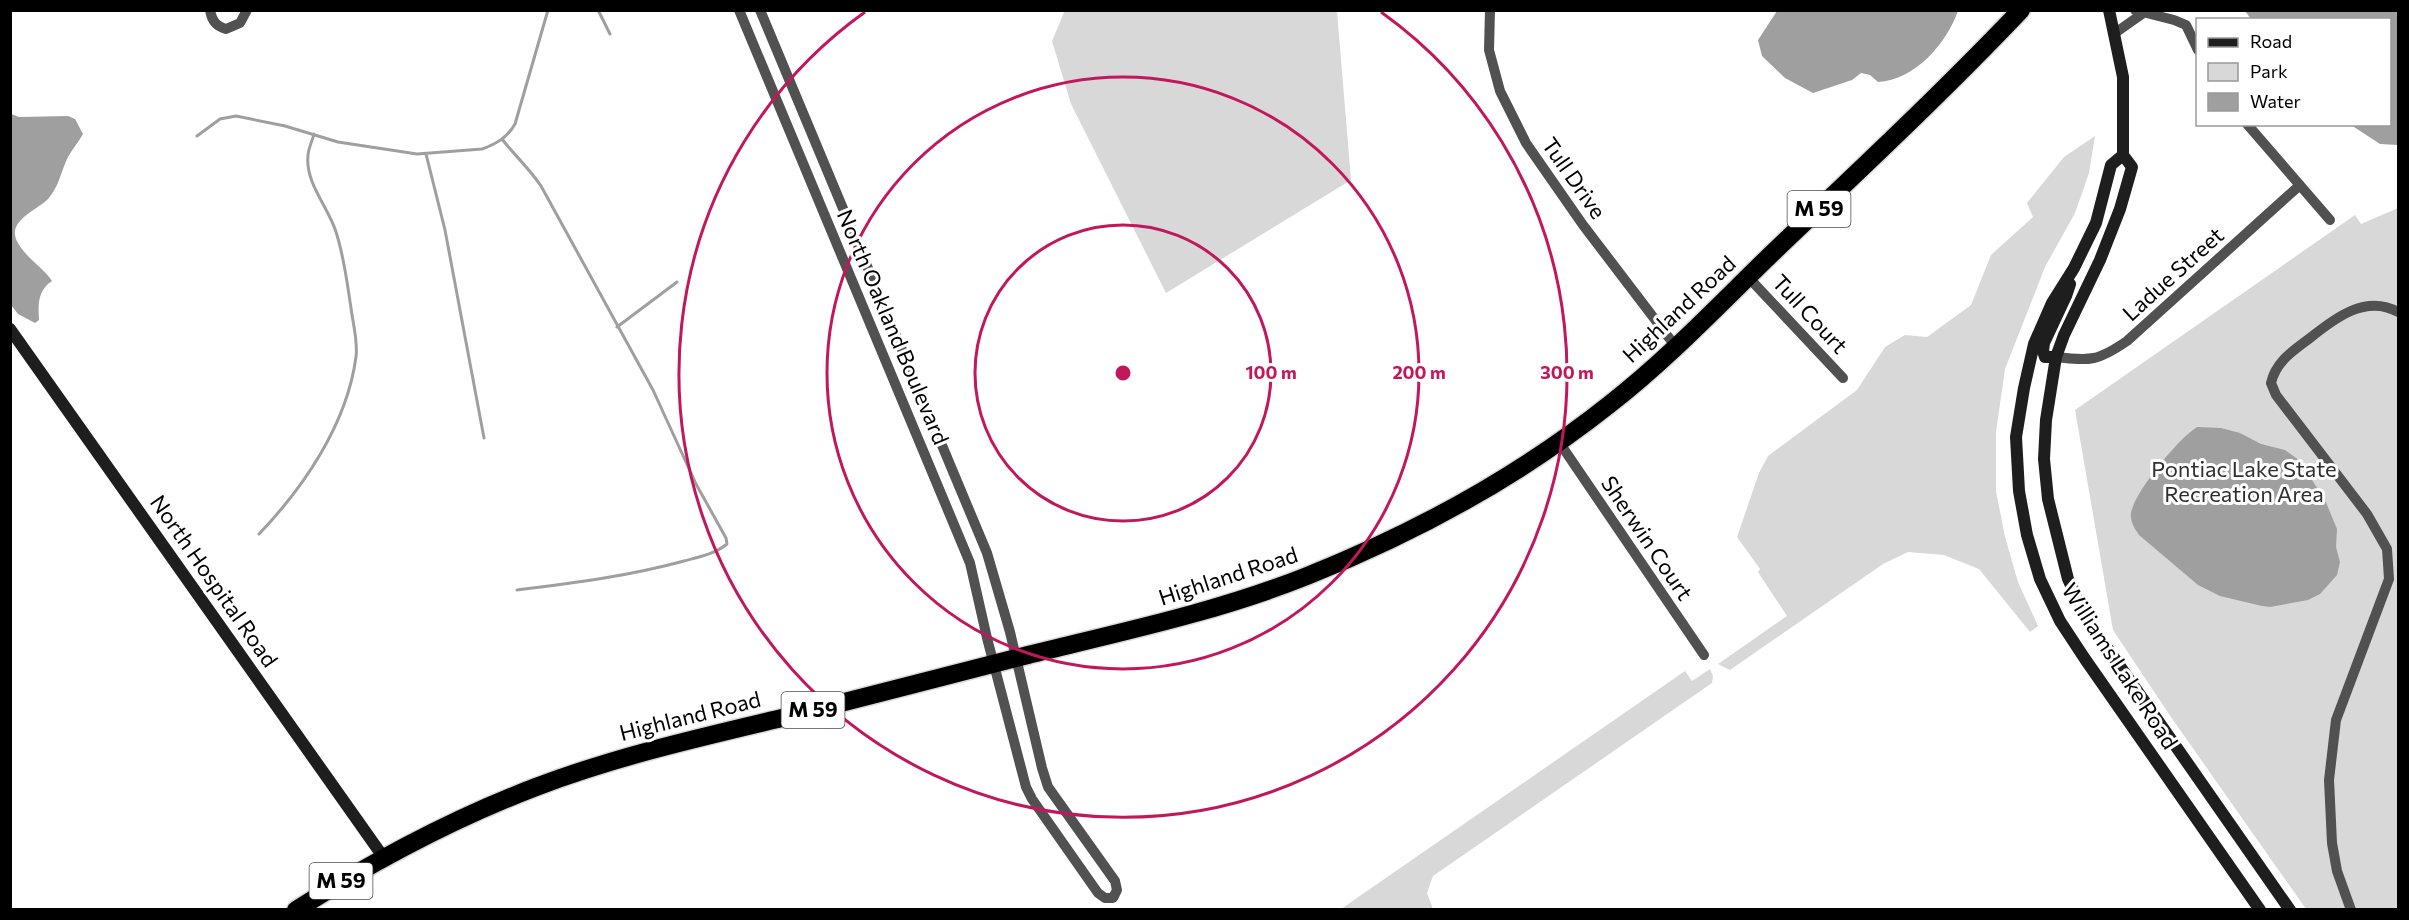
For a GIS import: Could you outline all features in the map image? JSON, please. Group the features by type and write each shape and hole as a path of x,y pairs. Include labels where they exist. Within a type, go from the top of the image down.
{"highway":[{"name":"Highland Road","path":"296,909 384,858 489,807 584,770 680,742 1169,621 1302,578 1431,520 1494,484 1559,442 1609,405 1676,347 1936,98 2021,10"}],"main road":[{"name":"Williams Lake Road","path":"2109,10 2123,77 2123,155 2132,167 2120,209 2100,260 2056,357 2046,420 2043,459 2048,499 2068,579 2087,619 2290,909"},
{"name":"Williams Lake Road","path":"2123,155 2111,165 2096,223 2074,268 2052,303 2034,344 2016,437 2019,491 2027,535 2040,579 2060,621 2260,909"},
{"path":"2077,309 2085,273 2103,234 2103,224 2101,221 2096,223"},
{"path":"2056,357 2045,357 2044,343 2067,296 2074,268"},
{"name":"North Hospital Road","path":"10,329 384,858"}],"street":[{"path":"210,10 213,21 218,27 226,29 240,23 247,10"},
{"name":"North Oakland Boulevard","path":"739,10 970,562 1024,779 1032,799 1098,893 1105,898 1113,898 1116,890 1115,881 1048,787 1041,768 1016,658 983,543 759,10"},
{"name":"Tull Drive","path":"1490,10 1489,51 1500,91 1526,143 1577,217 1660,329 1676,347"},
{"path":"2115,33 2138,12 2186,25 2196,46"},
{"path":"2249,126 2330,220"},
{"name":"Ladue Street","path":"2056,357 2084,360 2106,356 2127,342 2300,184"},
{"name":"Tull Court","path":"1749,277 1843,378"},
{"path":"2351,909 2337,872 2332,843 2329,780 2336,720 2389,579 2389,562 2387,549 2367,514 2276,396 2271,382 2279,363 2341,315 2374,305 2398,312"},
{"name":"Sherwin Court","path":"1559,442 1704,655"}],"green space":[{"path":"1065,10 1337,11 1351,180 1166,293 1071,104 1052,41"},
{"path":"2095,136 2089,173 2075,213 2045,267 2005,369 1996,432 1996,491 2005,537 2018,582 2038,626 2030,632 1979,569 1944,555 1908,552 1883,564 1730,670 1718,664 1787,616 1758,572 1760,569 1737,537 1759,473 1768,456 1857,390 1885,347 1905,335 1927,337 1971,305 1991,255 2033,217 2027,203 2064,157"},
{"name":"Pontiac Lake State Recreation Area","path":"2398,208 2398,909 2306,909 2173,720 2113,630 2075,410 2355,215 2361,224"},
{"path":"1710,669 1713,676 1712,683 1433,876 1427,893 1433,909 1341,909 1685,671 1692,681"}],"water":[{"path":"1958,10 1946,36 1937,47 1927,58 1904,75 1878,82 1870,75 1861,73 1852,80 1813,93 1785,78 1762,56 1758,40 1777,11"},
{"path":"2245,11 2398,11 2398,145 2380,144 2353,126 2391,126 2391,18 2250,18"},
{"path":"11,114 19,117 68,116 75,119 83,134 68,157 52,194 16,226 16,239 19,245 52,281 41,293 39,320 35,323 18,314 11,305"},
{"path":"2197,427 2221,428 2240,433 2261,444 2285,450 2299,460 2325,500 2337,529 2336,547 2340,562 2337,575 2320,594 2308,600 2270,607 2220,596 2198,585 2139,535 2134,528 2131,516 2134,503 2169,453"}],"waterway":[{"path":"197,136 220,119 236,116 285,126 338,142 417,154 482,149 501,140 515,124 548,10"},
{"path":"598,10 610,34"},
{"path":"259,534 292,496 321,453 343,406 356,357 355,332 341,250 333,223 314,186 308,166 314,134"},
{"path":"502,139 541,186 653,390 696,484 726,538 727,544 707,555 643,571 517,590"},
{"path":"426,154 445,230 484,438"},
{"path":"617,327 677,282"}]}
